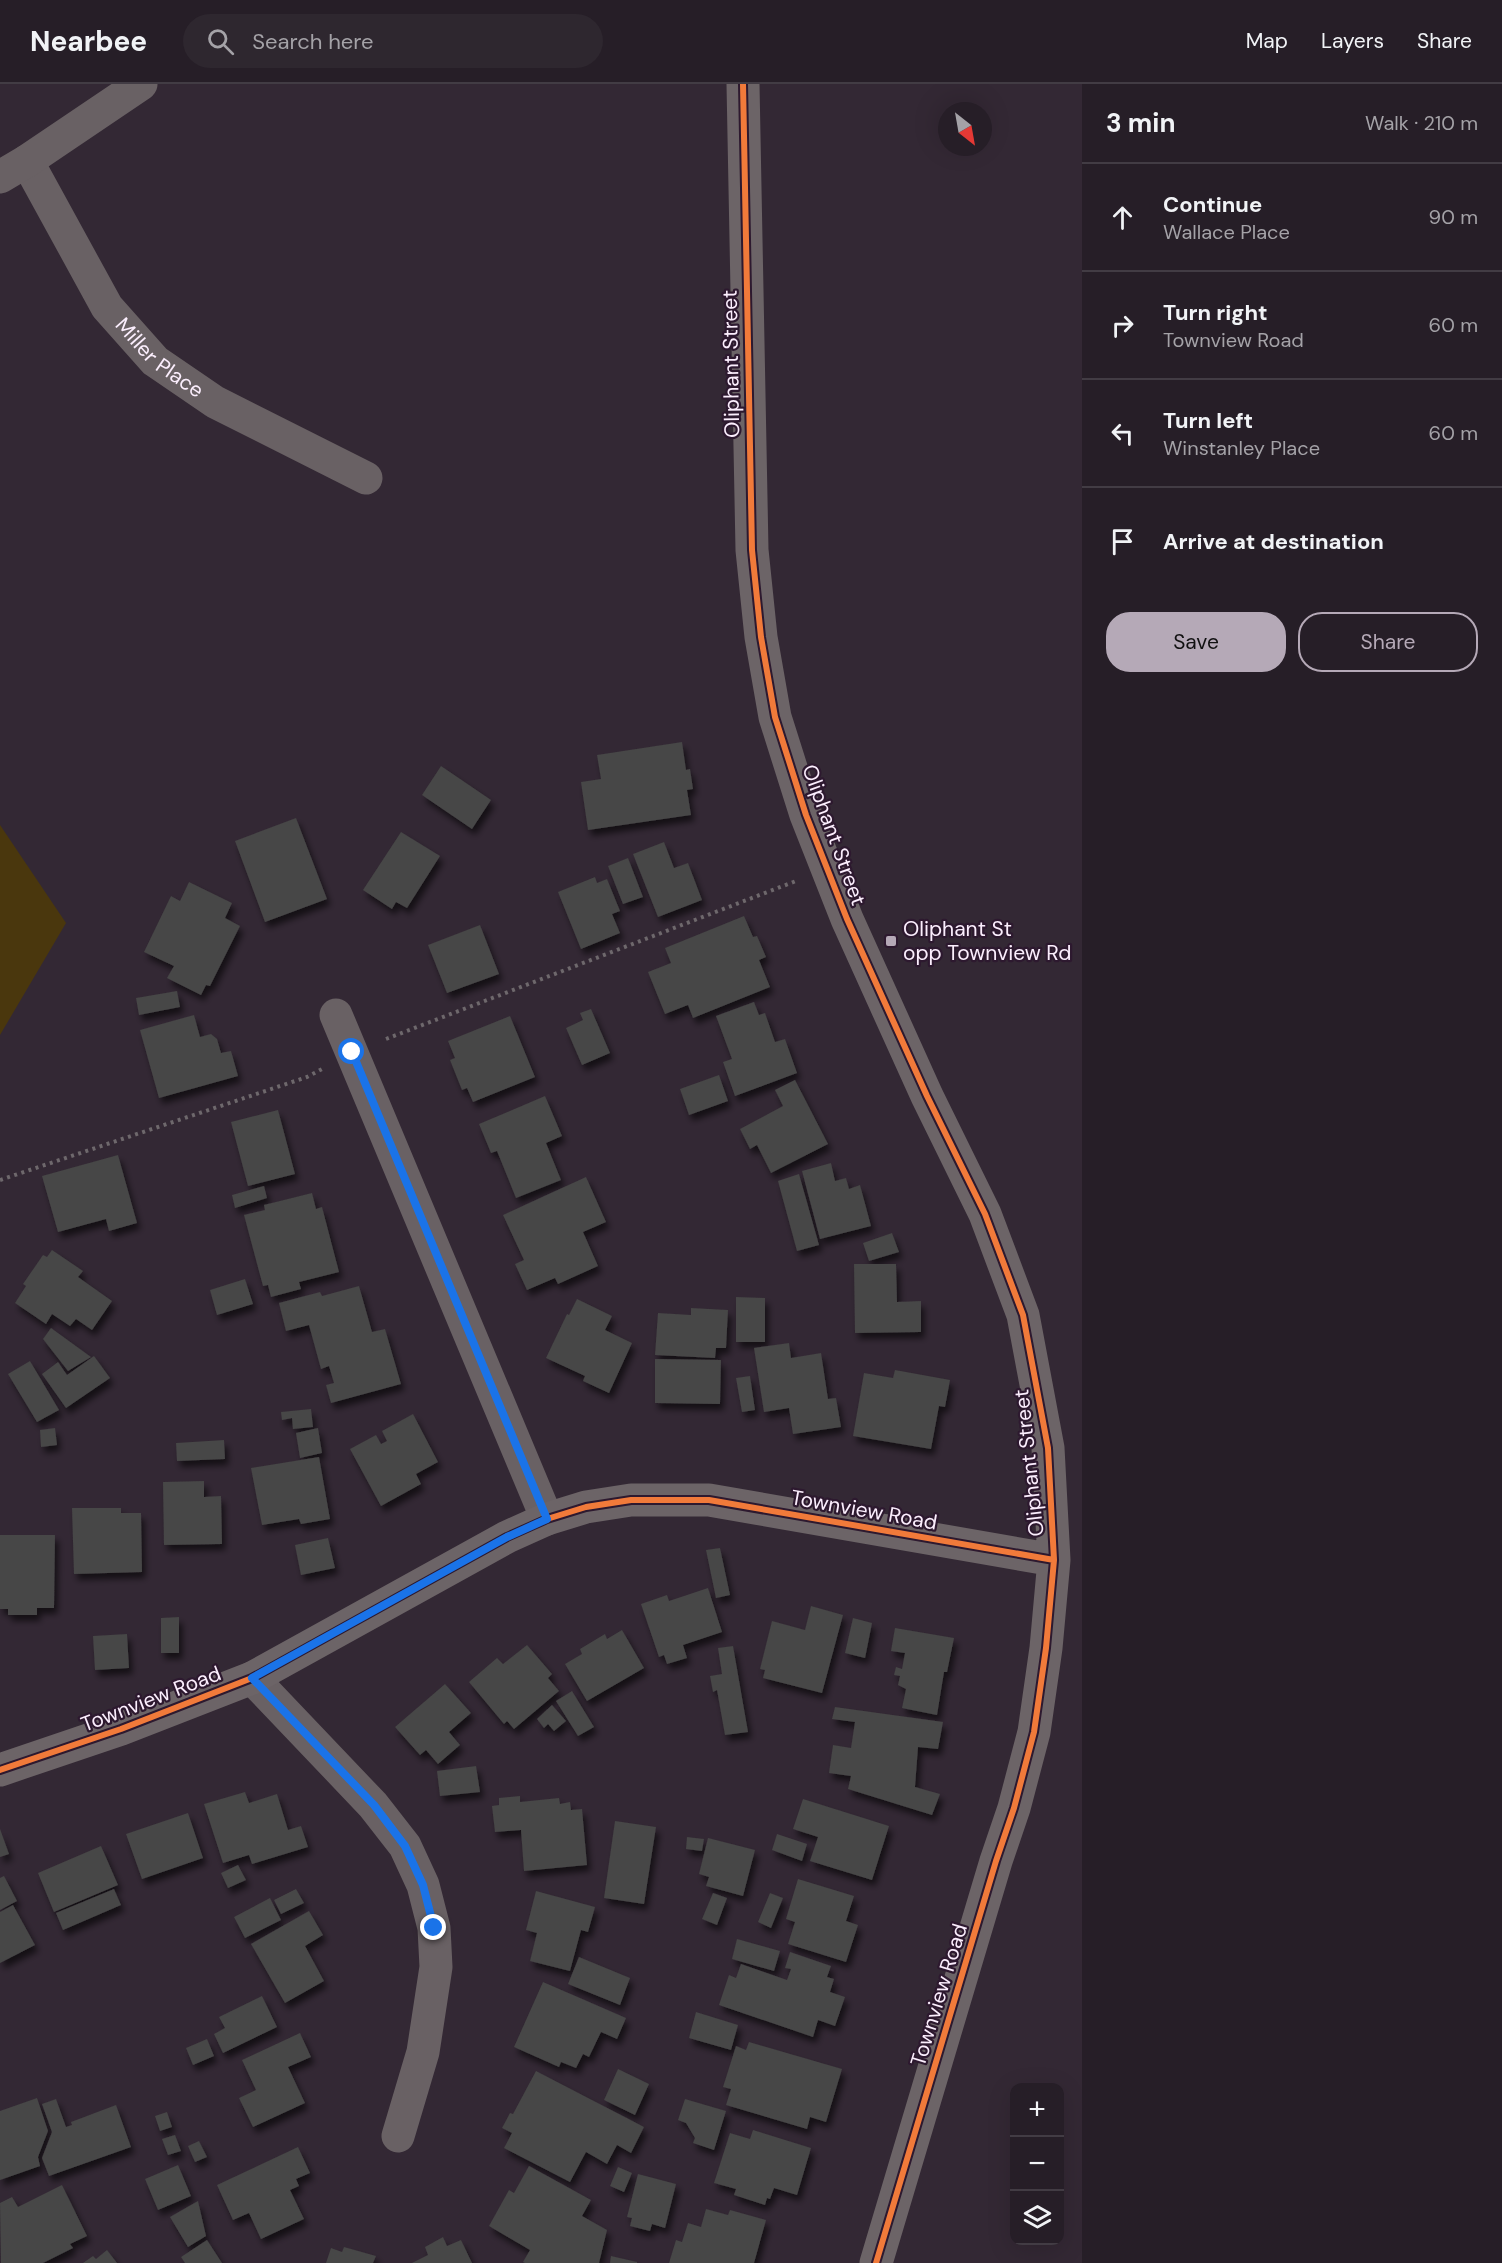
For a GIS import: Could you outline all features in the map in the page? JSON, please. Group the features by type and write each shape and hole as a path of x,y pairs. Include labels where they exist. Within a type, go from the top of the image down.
{"street":[{"path":"14,169 141,84"},
{"name":"Oliphant Street","path":"743,84 752,550 761,638 775,717 806,815 847,919 913,1065 986,1214 1023,1315 1048,1449 1054,1560"},
{"name":"Miller Place","path":"14,169 107,308 155,361 215,402 366,478"},
{"path":"336,1016 547,1519"},
{"name":"Townview Road","path":"0,1770 121,1730 252,1678 507,1537 547,1519 586,1507 631,1500 709,1500 1054,1560 1046,1648 1034,1732 1014,1808 996,1861 876,2263"},
{"path":"252,1678 374,1805 405,1846 423,1885 434,1928 436,1967 423,2052 398,2136"}],"path":[{"path":"0,1180 307,1077 352,1052 827,869"}],"shaded area":[{"path":"0,825 66,923 0,1035"}],"building":[{"path":"682,742 686,770 690,769 693,789 687,790 691,815 588,830 581,782 601,779 597,755"},
{"path":"441,766 491,800 472,829 422,795"},
{"path":"296,818 327,899 265,922 235,841"},
{"path":"401,832 440,856 407,908 396,902 392,909 363,890"},
{"path":"664,842 674,868 688,863 702,900 658,917 633,854"},
{"path":"628,858 643,897 623,904 608,866"},
{"path":"595,877 597,883 607,879 620,911 612,914 620,933 581,949 558,892"},
{"path":"189,882 232,903 225,918 240,926 210,986 206,985 201,995 167,978 174,966 144,952 171,896 180,901"},
{"path":"744,916 753,937 757,936 766,957 759,960 770,987 693,1018 688,1005 665,1014 648,972 671,963 665,948"},
{"path":"480,925 499,974 447,993 428,945"},
{"path":"177,991 180,1007 139,1015 136,998"},
{"path":"754,1002 759,1015 765,1013 775,1042 785,1039 797,1073 735,1096 723,1062 732,1059 716,1016"},
{"path":"591,1009 610,1053 582,1065 566,1028 583,1020 580,1013"},
{"path":"194,1015 200,1037 211,1034 217,1039 221,1053 231,1051 238,1076 159,1098 140,1030"},
{"path":"510,1016 535,1077 473,1102 467,1088 462,1090 450,1060 455,1058 448,1041"},
{"path":"719,1075 728,1101 689,1115 680,1089"},
{"path":"795,1080 828,1144 771,1173 757,1145 750,1149 740,1129 783,1106 775,1090"},
{"path":"545,1096 562,1136 546,1143 561,1180 516,1198 497,1151 491,1153 479,1124"},
{"path":"278,1110 295,1174 248,1186 231,1122"},
{"path":"118,1155 137,1223 109,1231 106,1219 58,1232 42,1176"},
{"path":"831,1163 835,1181 846,1178 849,1189 860,1185 871,1226 820,1239 802,1171"},
{"path":"799,1174 819,1245 797,1251 778,1181"},
{"path":"586,1177 606,1222 583,1232 598,1266 558,1284 555,1278 527,1290 515,1264 524,1260 503,1215"},
{"path":"264,1186 267,1198 235,1208 232,1195"},
{"path":"312,1193 316,1209 322,1207 339,1272 299,1282 301,1289 271,1297 268,1285 263,1286 244,1215 265,1210 264,1205"},
{"path":"892,1233 899,1252 869,1261 863,1243"},
{"path":"52,1250 83,1271 78,1277 112,1301 92,1330 76,1319 70,1326 52,1314 46,1324 15,1303 26,1286 23,1284 43,1255 47,1257"},
{"path":"854,1264 896,1264 897,1302 921,1301 921,1332 855,1333"},
{"path":"245,1279 253,1304 217,1315 210,1290"},
{"path":"359,1286 372,1332 385,1329 401,1384 331,1403 326,1385 334,1383 329,1366 321,1369 309,1325 286,1331 279,1303 320,1292 322,1296"},
{"path":"736,1297 765,1298 765,1342 736,1342"},
{"path":"577,1299 612,1316 605,1330 632,1343 609,1393 583,1381 585,1376 546,1358 567,1314 569,1315"},
{"path":"691,1308 728,1310 726,1348 716,1348 715,1358 655,1355 658,1313 691,1315"},
{"path":"51,1328 91,1357 68,1371 43,1339"},
{"path":"789,1343 791,1358 821,1353 828,1399 836,1398 841,1427 793,1434 789,1408 764,1412 754,1348"},
{"path":"94,1356 110,1378 66,1408 42,1374 58,1362 67,1375"},
{"path":"655,1359 721,1360 720,1404 655,1403"},
{"path":"30,1361 59,1410 37,1422 8,1374"},
{"path":"895,1370 950,1380 945,1407 939,1406 931,1449 853,1436 864,1373 893,1378"},
{"path":"750,1376 755,1410 742,1412 736,1378"},
{"path":"311,1409 313,1427 293,1429 292,1418 282,1420 281,1412"},
{"path":"413,1414 438,1462 416,1474 421,1484 381,1506 350,1449 376,1435 381,1444 387,1441 382,1431"},
{"path":"55,1428 57,1445 41,1447 40,1430"},
{"path":"318,1428 322,1453 300,1458 296,1433"},
{"path":"224,1440 225,1459 177,1461 176,1443"},
{"path":"319,1457 330,1519 301,1524 299,1519 262,1525 251,1468"},
{"path":"204,1481 204,1497 221,1496 222,1544 164,1545 163,1482"},
{"path":"72,1508 121,1508 121,1513 141,1513 142,1572 74,1574"},
{"path":"0,1535 55,1535 54,1608 37,1608 37,1615 8,1615 8,1609 0,1609"},
{"path":"328,1538 335,1568 301,1575 295,1545"},
{"path":"720,1548 730,1595 716,1598 706,1550"},
{"path":"708,1588 722,1632 683,1645 687,1658 667,1664 664,1655 659,1657 641,1604 667,1595 669,1601"},
{"path":"811,1606 843,1615 822,1693 763,1678 765,1670 760,1669 772,1621 805,1630"},
{"path":"179,1617 179,1653 161,1653 161,1618"},
{"path":"853,1618 872,1623 865,1658 845,1653"},
{"path":"895,1628 954,1638 947,1672 944,1672 937,1715 902,1708 906,1689 898,1685 900,1676 894,1675 896,1667 902,1669 905,1653 891,1651"},
{"path":"622,1630 644,1668 587,1701 565,1664 582,1654 580,1649 605,1634 607,1639"},
{"path":"127,1634 129,1668 95,1670 93,1636"},
{"path":"527,1645 552,1674 548,1678 559,1691 514,1729 507,1721 504,1724 469,1682 497,1658 503,1664"},
{"path":"733,1646 748,1732 725,1735 717,1690 713,1692 710,1676 722,1674 718,1648"},
{"path":"445,1684 471,1713 449,1732 460,1745 438,1764 426,1750 420,1755 395,1727"},
{"path":"572,1691 594,1727 578,1736 556,1701"},
{"path":"552,1705 566,1721 554,1731 548,1724 544,1728 537,1719"},
{"path":"835,1707 943,1722 938,1749 918,1747 915,1787 940,1794 932,1815 848,1789 851,1776 829,1773 833,1745 851,1748 855,1722 832,1719"},
{"path":"476,1766 480,1792 440,1796 437,1771"},
{"path":"245,1792 249,1803 277,1794 288,1830 301,1826 308,1847 252,1864 249,1855 223,1863 204,1804"},
{"path":"520,1796 520,1802 559,1798 560,1804 570,1802 571,1810 582,1809 587,1865 524,1871 521,1830 495,1832 492,1806 499,1805 499,1798"},
{"path":"803,1799 889,1826 872,1880 810,1861 818,1837 793,1829"},
{"path":"188,1813 203,1858 142,1879 126,1834"},
{"path":"615,1821 656,1827 644,1904 604,1898"},
{"path":"0,1829 9,1854 0,1857"},
{"path":"777,1834 807,1844 802,1861 772,1850"},
{"path":"687,1837 704,1839 702,1851 686,1849"},
{"path":"708,1838 755,1850 743,1896 706,1886 709,1877 699,1874"},
{"path":"101,1846 118,1885 54,1912 38,1873"},
{"path":"238,1865 246,1880 228,1888 221,1873"},
{"path":"4,1876 17,1901 0,1910 0,1878"},
{"path":"798,1879 854,1896 846,1921 858,1925 846,1962 788,1944 795,1922 786,1919"},
{"path":"114,1889 121,1905 63,1930 56,1913"},
{"path":"296,1889 304,1903 281,1914 274,1900"},
{"path":"536,1891 595,1907 588,1932 581,1930 570,1971 530,1961 537,1933 526,1930"},
{"path":"713,1893 727,1898 717,1925 702,1919"},
{"path":"770,1893 783,1898 771,1928 758,1922"},
{"path":"270,1898 281,1920 245,1938 234,1917"},
{"path":"13,1905 35,1945 0,1963 0,1912"},
{"path":"309,1911 323,1935 305,1946 324,1981 285,2003 251,1944"},
{"path":"737,1939 780,1951 774,1971 732,1959"},
{"path":"790,1952 831,1966 827,1977 834,1979 830,1992 845,1997 835,2026 818,2020 813,2037 719,2005 729,1975 736,1978 741,1964 787,1980 791,1969 785,1968"},
{"path":"579,1957 630,1978 620,2005 568,1984"},
{"path":"543,1982 626,2018 617,2039 601,2032 589,2057 583,2054 576,2068 561,2062 559,2067 514,2047"},
{"path":"262,1996 277,2027 223,2053 214,2034 225,2028 219,2017"},
{"path":"696,2012 738,2025 731,2050 689,2038"},
{"path":"300,2033 311,2057 288,2067 305,2103 253,2127 239,2098 256,2090 242,2060"},
{"path":"207,2039 214,2056 193,2065 186,2048"},
{"path":"749,2042 842,2069 826,2122 810,2117 807,2129 726,2105 731,2089 723,2087 736,2046 746,2050"},
{"path":"618,2069 649,2084 635,2115 604,2100"},
{"path":"536,2071 644,2127 631,2153 617,2145 607,2164 586,2152 570,2182 504,2148 512,2133 502,2128 510,2113 513,2114"},
{"path":"37,2098 48,2131 38,2157 40,2166 0,2180 0,2111"},
{"path":"56,2099 66,2127 72,2125 71,2122 116,2105 131,2147 49,2176 42,2158 52,2132 42,2104"},
{"path":"685,2099 726,2111 714,2150 693,2143 695,2138 686,2123 678,2120"},
{"path":"167,2112 172,2127 160,2131 155,2116"},
{"path":"753,2130 811,2148 797,2195 774,2188 765,2205 734,2195 736,2189 714,2183 730,2133 750,2139"},
{"path":"175,2135 181,2151 168,2155 162,2139"},
{"path":"199,2141 207,2157 195,2162 188,2146"},
{"path":"298,2147 310,2173 296,2179 299,2186 290,2190 304,2219 261,2239 249,2213 233,2220 217,2185"},
{"path":"178,2165 191,2196 158,2210 145,2179"},
{"path":"529,2166 591,2200 582,2216 607,2230 599,2263 525,2263 523,2262 530,2250 489,2226 509,2190 514,2193"},
{"path":"618,2167 632,2173 624,2192 610,2186"},
{"path":"638,2174 676,2184 665,2228 652,2224 650,2231 630,2226 632,2218 627,2217"},
{"path":"62,2185 87,2236 70,2244 73,2248 43,2263 1,2263 0,2203 12,2197 18,2207"},
{"path":"198,2201 206,2236 188,2247 170,2217"},
{"path":"706,2209 728,2215 730,2210 766,2220 754,2263 669,2263 676,2240 682,2242 688,2223 701,2227"},
{"path":"443,2237 447,2246 461,2240 472,2263 412,2263 428,2255 425,2247"},
{"path":"207,2240 222,2263 185,2263 181,2257"},
{"path":"344,2247 376,2256 373,2263 326,2263 331,2248 342,2252"},
{"path":"107,2250 117,2263 83,2263 93,2256 96,2259"},
{"path":"611,2256 637,2262 637,2263 610,2263"}],"cycle path":[{"path":"743,84 752,550 761,637 775,717 806,815 847,919 927,1096 985,1214 1023,1315 1048,1448 1054,1560 1046,1648 1034,1732 1014,1808 996,1861 876,2263"},
{"path":"0,1770 121,1729 252,1678 507,1537 547,1519 586,1507 631,1500 709,1500 1054,1560"}],"place":[{"name":"Oliphant St opp Townview Rd","path":"891,941"}],"route":[{"path":"352,1052 547,1519 507,1537 252,1678 374,1805 405,1846 423,1885 434,1928"}]}
